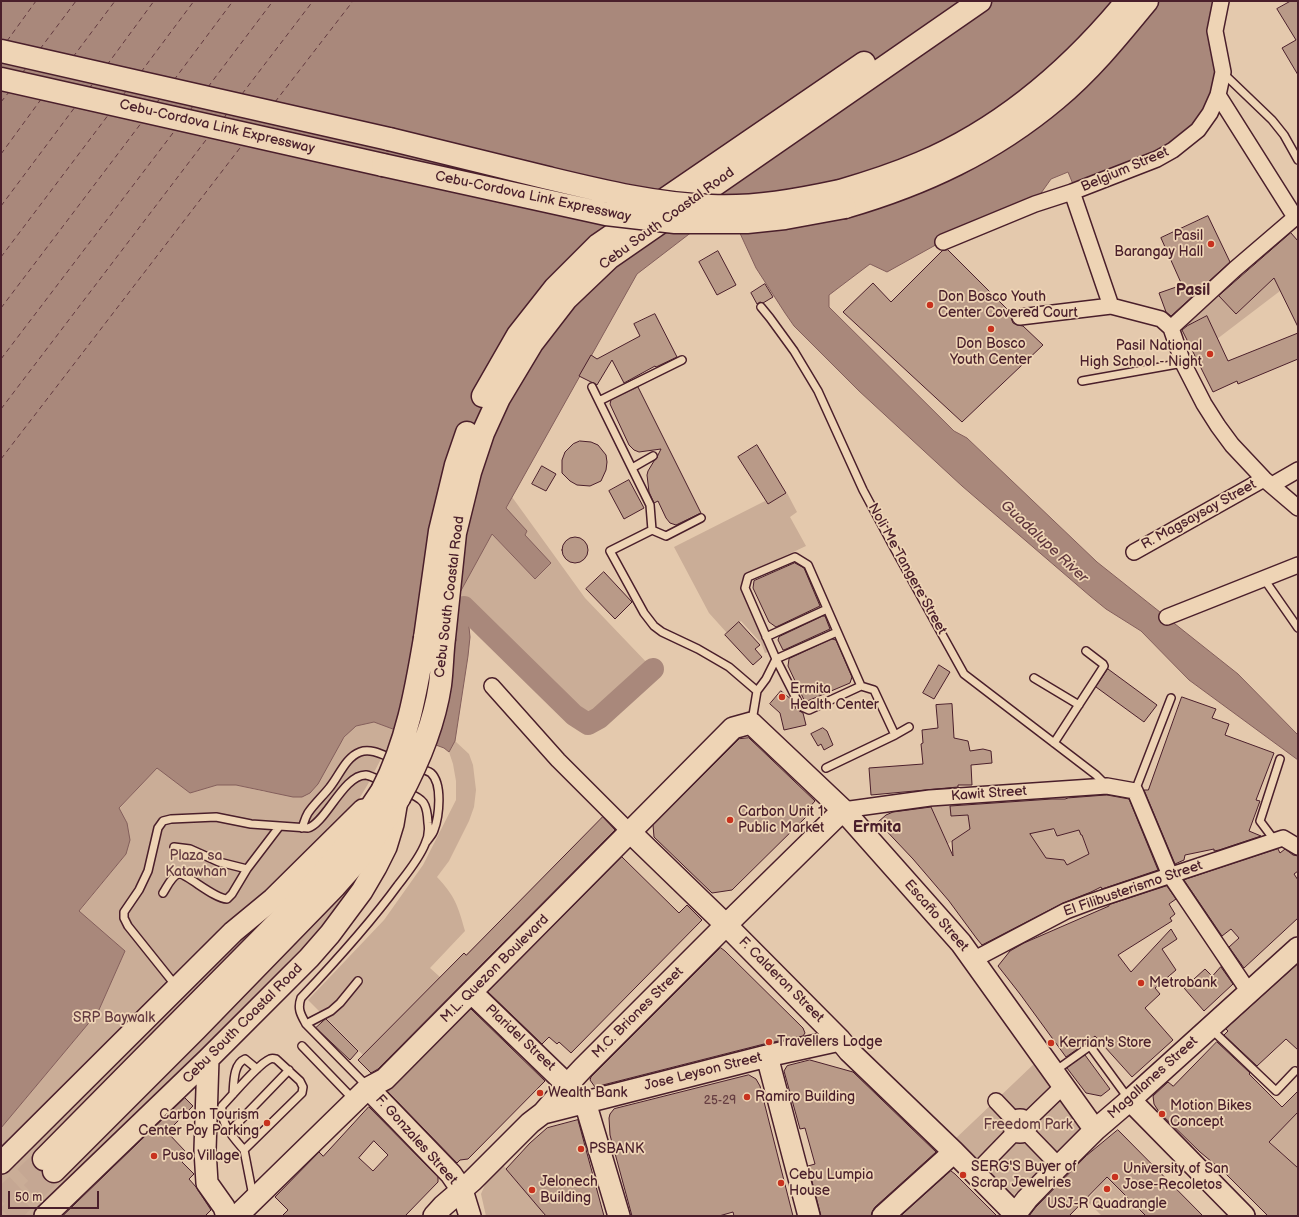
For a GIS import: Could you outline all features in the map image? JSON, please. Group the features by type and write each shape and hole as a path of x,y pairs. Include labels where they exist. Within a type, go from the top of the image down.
{"highway":[{"name":"Cebu South Coastal Road","path":"49,1165 195,1030 335,886 358,860 375,837 389,796 391,772 402,745 410,714 425,638 440,531 456,465 469,428 486,390 518,335 555,288 598,245 954,1"},
{"name":"Cebu South Coastal Road","path":"389,796 414,770 423,750 431,724 440,685 455,533 470,472 483,433 499,398 532,343 566,299 608,258 980,1"},
{"name":"Cebu-Cordova Link Expressway","path":"1,51 389,139 613,194 677,204 746,206 784,202 862,185 922,163 958,145 1008,115 1046,85 1077,56 1127,1"},
{"name":"Cebu-Cordova Link Expressway","path":"1,79 606,214 675,222 747,222 800,216 845,207 894,192 930,178 961,163 1021,126 1057,98 1089,68 1147,1"}],"street":[{"name":"Belgium Street","path":"943,242 1035,204 1072,192 1157,159 1173,150 1198,130 1210,113 1218,95 1223,72 1215,31 1221,1"},
{"path":"1171,328 1297,216 1218,95"},
{"path":"1072,192 1111,306"},
{"path":"1020,317 1111,306 1161,319 1171,328 1184,363 1204,404 1218,426 1232,445 1268,482 1298,508"},
{"name":"R. Magsaysay Street","path":"1134,552 1268,482 1298,470"},
{"path":"1167,617 1298,565"},
{"path":"492,686 558,760 630,832"},
{"name":"M.L. Quezon Boulevard","path":"237,1216 362,1094 385,1079 733,728 751,723"},
{"name":"Escaño Street","path":"751,723 843,810 961,943 1056,1082 1095,1130"},
{"name":"Kawit Street","path":"843,810 930,798 1107,786 1135,791"},
{"path":"1135,791 1170,875 1249,992"},
{"name":"Cebu South Coastal Road","path":"1,1163 233,932 273,899 389,796"},
{"name":"Cebu South Coastal Road","path":"45,1216 208,1059 309,958 330,934 362,891 380,861 386,847 393,824 389,796"},
{"name":"M.C. Briones Street","path":"434,1216 472,1181 530,1123 543,1113 568,1084 843,810"},
{"name":"F. Calderon Street","path":"630,832 726,925 840,1040 849,1051 954,1152 1015,1215"},
{"name":"El Filibusterismo Street","path":"973,960 1066,911 1090,902 1283,838 1298,847"},
{"name":"Magallanes Street","path":"1015,1215 1059,1166 1095,1130 1298,948"},
{"name":"Plaridel Street","path":"471,992 585,1102 619,1216"},
{"name":"Jose Leyson Street","path":"543,1113 767,1056 840,1040"},
{"path":"767,1056 809,1216"},
{"path":"208,1059 205,1150 207,1182 224,1206 227,1216"},
{"path":"980,1168 1021,1126 1056,1082"},
{"name":"F. Gonzales Street","path":"362,1094 451,1174 462,1190 470,1216"},
{"path":"1130,1100 1244,1216"},
{"path":"996,1101 1059,1166"},
{"path":"883,1216 954,1152"}],"lane":[{"path":"1223,72 1272,120 1284,135 1298,160"},
{"name":"Noli Me Tangere Street","path":"761,307 794,351 818,391 863,490 964,674 1096,775 1107,786"},
{"path":"599,401 682,360"},
{"path":"1082,381 1184,363"},
{"path":"592,387 650,505 652,530"},
{"path":"632,468 654,456"},
{"path":"701,518 666,536 652,530 610,551 644,613 654,626 662,632 729,666 757,691"},
{"path":"861,686 808,565 795,557 748,577 745,588 776,659 800,706 810,710 861,686 874,690 895,735"},
{"path":"1264,579 1298,628"},
{"path":"766,636 827,609"},
{"path":"751,723 757,691 766,679 776,659 837,632"},
{"path":"1054,743 1104,666 1086,651"},
{"path":"1034,678 1079,705"},
{"path":"1135,791 1171,698"},
{"path":"826,768 910,727"},
{"path":"302,828 309,812 332,785 350,759 359,752 375,752 430,773 435,780 439,792 434,830 426,844 401,881 359,935 299,1002 300,1014 306,1024 362,1094"},
{"path":"1275,841 1260,821 1280,759"},
{"path":"178,988 128,926 124,918 124,912 139,890 148,871 158,828 163,821 171,819 216,817 250,824 279,827 312,827 352,781 361,776 367,775 417,796 423,802 428,809 429,827 426,844"},
{"path":"162,893 172,879 178,874 183,874 204,889 222,899 227,899 232,894 247,869 279,827"},
{"path":"174,847 190,849 219,862 247,869"},
{"path":"306,1024 331,1011 358,981"},
{"path":"1210,1027 1276,1091 1295,1071"},
{"path":"302,1046 362,1094"},
{"path":"1056,1082 1090,1046 1130,1100"},
{"path":"233,1094 238,1065 242,1060 245,1058 257,1069"},
{"path":"244,1150 302,1093 303,1087 300,1081 276,1059 273,1058 269,1060 257,1069 222,1106 223,1116 229,1132 244,1150 253,1200"},
{"path":"229,1132 289,1070"}],"green space":[{"path":"1274,278 1280,291 1217,339 1207,316 1182,328 1217,293 1236,314"},
{"path":"787,493 797,512 790,517 806,546 744,575 741,588 768,652 765,653 761,643 741,621 727,633 709,613 674,547 765,501 768,504"},
{"path":"512,497 585,598 650,666 587,720 458,596 492,534 535,579 525,535 527,531 506,509"},
{"name":"Plaza sa Katawhan","path":"374,722 396,730 368,784 353,809 1,1153 1,1128 98,1012 125,951 79,912 126,854 127,823 119,809 157,767 190,793 217,785 236,785 266,792 310,793 338,747 350,731 356,726"},
{"path":"455,741 469,754 473,765 476,790 474,807 469,821 449,861 437,877 452,896 465,931 430,968 440,977 363,1055 308,1000 384,920 423,865 456,800 456,781 449,752"},
{"path":"930,804 950,804 951,816 968,815 970,829 948,844"},
{"path":"1029,829 1052,829 1057,836 1079,830 1093,865 1087,868 1081,858 1067,865 1040,858 1032,845"},
{"path":"359,875 357,880 329,918 280,974 66,1188 34,1216 1,1216 1,1172 231,945 313,877 34,1156"},
{"name":"Freedom Park","path":"1035,1063 1085,1127 1012,1197 953,1141"},
{"path":"1235,1108 1281,1129 1298,1111 1298,1169"},
{"path":"503,1165 543,1212 543,1216 486,1216 481,1194 487,1180"},
{"name":"USJ-R Quadrangle","path":"1106,1177 1145,1216 1102,1216 1087,1201"}],"water":[{"name":"Guadalupe River","path":"1,1 1218,1 1220,81 1201,125 1171,148 1075,189 1068,172 1051,179 1034,203 941,242 887,272 870,264 829,295 829,307 954,431 967,438 1097,562 1238,674 1298,735 1298,760 1189,680 1141,631 1106,609 1090,596 962,486 859,391 794,326 756,268 727,205 637,274 506,508 527,531 525,535 551,563 535,579 492,534 458,596 464,607 470,637 455,741 449,752 444,748 374,722 356,726 344,737 318,784 310,793 302,797 293,797 236,785 217,785 190,793 157,768 119,808 127,823 130,840 126,854 79,911 125,951 98,1012 1,1128"}],"building":[{"path":"1291,1 1298,1 1298,75 1282,48 1296,40 1277,9"},
{"path":"1208,216 1230,262 1171,316 1166,312 1159,293 1182,285 1161,238"},
{"path":"1291,233 1298,241 1298,327 1274,278 1236,314 1219,296"},
{"name":"Don Bosco Youth Center","path":"948,250 1012,314 1011,318 1013,323 1023,326 1043,345 962,422 843,312 873,283 891,302 942,251"},
{"path":"718,251 736,285 717,295 699,262"},
{"path":"765,284 773,297 763,303 760,302 757,304 751,293"},
{"path":"655,314 677,357 656,367 655,366 624,383 612,360 597,385 579,376 591,355 597,359 640,336 634,324"},
{"path":"1207,316 1228,361 1298,333 1298,359 1238,384 1237,381 1213,392 1182,330"},
{"path":"638,387 701,513 676,525 670,523 658,501 654,503 649,492 648,471 661,449 639,452 634,450 629,445 610,404 611,400"},
{"path":"580,441 591,442 598,445 606,455 606,470 601,481 590,486 577,485 570,481 562,473 562,460 565,452 573,444"},
{"path":"757,445 786,493 768,504 738,457"},
{"path":"542,466 556,474 546,491 532,484"},
{"path":"629,480 644,508 624,519 609,491"},
{"path":"575,537 584,541 588,550 584,559 575,563 566,559 562,550 566,541"},
{"path":"795,563 804,568 820,606 776,627 769,622 753,588 754,581"},
{"path":"604,572 632,602 615,619 586,589"},
{"path":"825,616 830,629 783,650 778,640 779,637"},
{"path":"739,622 760,645 755,649 762,657 753,665 725,635"},
{"path":"832,639 836,640 852,677 850,683 805,702 788,666 789,659"},
{"path":"939,665 950,672 934,699 923,693"},
{"path":"1108,669 1157,705 1144,722 1096,687"},
{"path":"781,691 792,700 796,709 803,713 806,725 784,730 780,713 770,704"},
{"path":"1182,697 1216,709 1212,718 1229,724 1225,735 1274,753 1256,800 1260,801 1249,831 1261,836 1219,850 1214,851 1214,849 1185,855 1184,860 1175,864 1144,790 1148,790"},
{"path":"952,704 954,738 968,741 970,751 983,749 991,751 992,763 971,765 972,785 958,785 958,787 871,795 869,768 923,764 921,744 923,743 922,730 938,728 936,705"},
{"path":"823,728 827,731 833,745 824,750 821,744 818,746 811,734"},
{"name":"Carbon Unit 1 Public Market","path":"749,738 815,801 807,810 807,816 732,890 712,893 654,837 653,825 739,739"},
{"path":"1107,795 1129,799 1158,870 1102,889 1101,887 1063,903 982,945 949,901 913,859 878,822 886,815 893,812 931,807 953,856 952,841 970,829 968,815 951,816 950,806","holes":["1054,829 1057,836 1079,830 1089,854 1067,865 1064,860 1046,858 1030,834"]},
{"path":"603,817 615,830 378,1069 371,1073 358,1060 464,953 466,955"},
{"path":"1278,849 1280,853 1285,849 1293,855 1298,856 1298,871 1294,874 1298,880 1298,918 1244,968 1229,947 1239,938 1231,929 1222,936 1184,880"},
{"path":"622,857 679,913 687,905 702,920 571,1053 559,1042 557,1044 549,1037 542,1044 488,992"},
{"path":"1167,886 1176,899 1169,904 1175,914 1170,918 1172,921 1118,955 1131,972 1171,929 1177,939 1162,949 1176,970 1155,988 1160,994 1145,1008 1173,1040 1132,1077 1095,1036 1066,1057 998,966 1010,951 1024,943 1109,905"},
{"path":"721,948 803,1028 805,1033 803,1036 764,1044 595,1087 590,1080 591,1077"},
{"path":"1298,964 1298,1050 1286,1039 1257,1066 1224,1035 1228,1031 1226,1029"},
{"path":"1221,967 1233,984 1204,1011 1184,988 1205,969 1212,976"},
{"path":"471,1009 545,1081 468,1159 460,1160 457,1163 388,1092"},
{"path":"326,1019 358,1051 350,1060 316,1028"},
{"path":"1217,1042 1250,1073 1249,1074 1282,1107 1298,1091 1298,1112 1269,1142 1298,1168 1298,1216 1268,1216 1224,1172 1200,1152 1159,1112 1154,1104 1153,1096 1168,1082 1173,1086"},
{"path":"1085,1055 1110,1089 1101,1096 1086,1093 1067,1068"},
{"path":"810,1060 853,1072 936,1152 875,1207 871,1216 821,1216 808,1166 815,1164 805,1128 800,1129 784,1071 787,1066"},
{"path":"749,1075 756,1079 760,1086 793,1216 734,1216 733,1212 719,1216 632,1216 610,1135 609,1118 614,1109"},
{"name":"Puso Village","path":"185,1098 193,1106 167,1132 185,1151 182,1154 186,1158 182,1162 194,1174 189,1179 211,1210 205,1216 63,1216"},
{"path":"369,1107 438,1177 438,1182 405,1216 282,1216 288,1210 275,1197 319,1152 323,1156","holes":["374,1141 388,1155 373,1171 359,1158"]},
{"path":"578,1120 604,1216 546,1216 506,1169 530,1143 547,1128"},
{"name":"University of San Jose-Recoletos","path":"1118,1130 1203,1216 1146,1216 1107,1177 1069,1216 1029,1216 1086,1156"},
{"path":"951,1171 997,1216 901,1216"}],"waterway":[{"path":"464,607 574,715 588,724 599,718 653,669"}],"ferry route":[{"path":"7,41 36,1"},
{"path":"40,49 76,1"},
{"path":"73,57 115,1"},
{"path":"107,65 154,1"},
{"path":"141,72 194,1"},
{"path":"174,80 233,1"},
{"path":"208,87 273,1"},
{"path":"242,94 313,1"},
{"path":"275,102 353,1"},
{"path":"22,73 27,67"},
{"path":"89,89 93,83"},
{"path":"123,95 127,90"},
{"path":"1,102 9,92"},
{"path":"1,154 42,98"},
{"path":"156,104 160,98"},
{"path":"190,110 194,105"},
{"path":"1,206 75,107"},
{"path":"224,118 228,112"},
{"path":"1,257 109,114"},
{"path":"1,308 142,122"},
{"path":"1,359 176,129"},
{"path":"1,409 209,136"},
{"path":"1,459 243,144"}],"tunnel":[{"path":"1,1200 44,1159"},
{"path":"8,1216 54,1171"}],"place":[{"name":"Pasil Barangay Hall","path":"1211,244"},
{"name":"Don Bosco Youth Center Covered Court","path":"930,305"},
{"name":"Don Bosco Youth Center","path":"991,329"},
{"name":"Pasil National High School - Night","path":"1210,354"},
{"name":"Ermita Health Center","path":"782,697"},
{"name":"Carbon Unit 1 Public Market","path":"730,820"},
{"name":"Metrobank","path":"1141,983"},
{"name":"Travellers Lodge","path":"769,1042"},
{"name":"Kerrian's Store","path":"1051,1043"},
{"name":"Wealth Bank","path":"540,1093"},
{"name":"Ramiro Building","path":"747,1097"},
{"name":"Motion Bikes Concept","path":"1162,1114"},
{"name":"Carbon Tourism Center Pay Parking","path":"267,1123"},
{"name":"PSBANK","path":"581,1149"},
{"name":"Puso Village","path":"154,1156"},
{"name":"SERG'S Buyer of Scrap Jewelries","path":"963,1175"},
{"name":"University of San Jose-Recoletos","path":"1115,1177"},
{"name":"Cebu Lumpia House","path":"781,1183"},
{"name":"USJ-R Quadrangle","path":"1107,1189"},
{"name":"Jelonech Building","path":"532,1190"}],"district":[{"name":"Pasil","path":"1193,291"},
{"name":"Ermita","path":"877,828"}],"park label":[{"name":"SRP Baywalk","path":"114,1018"}]}
